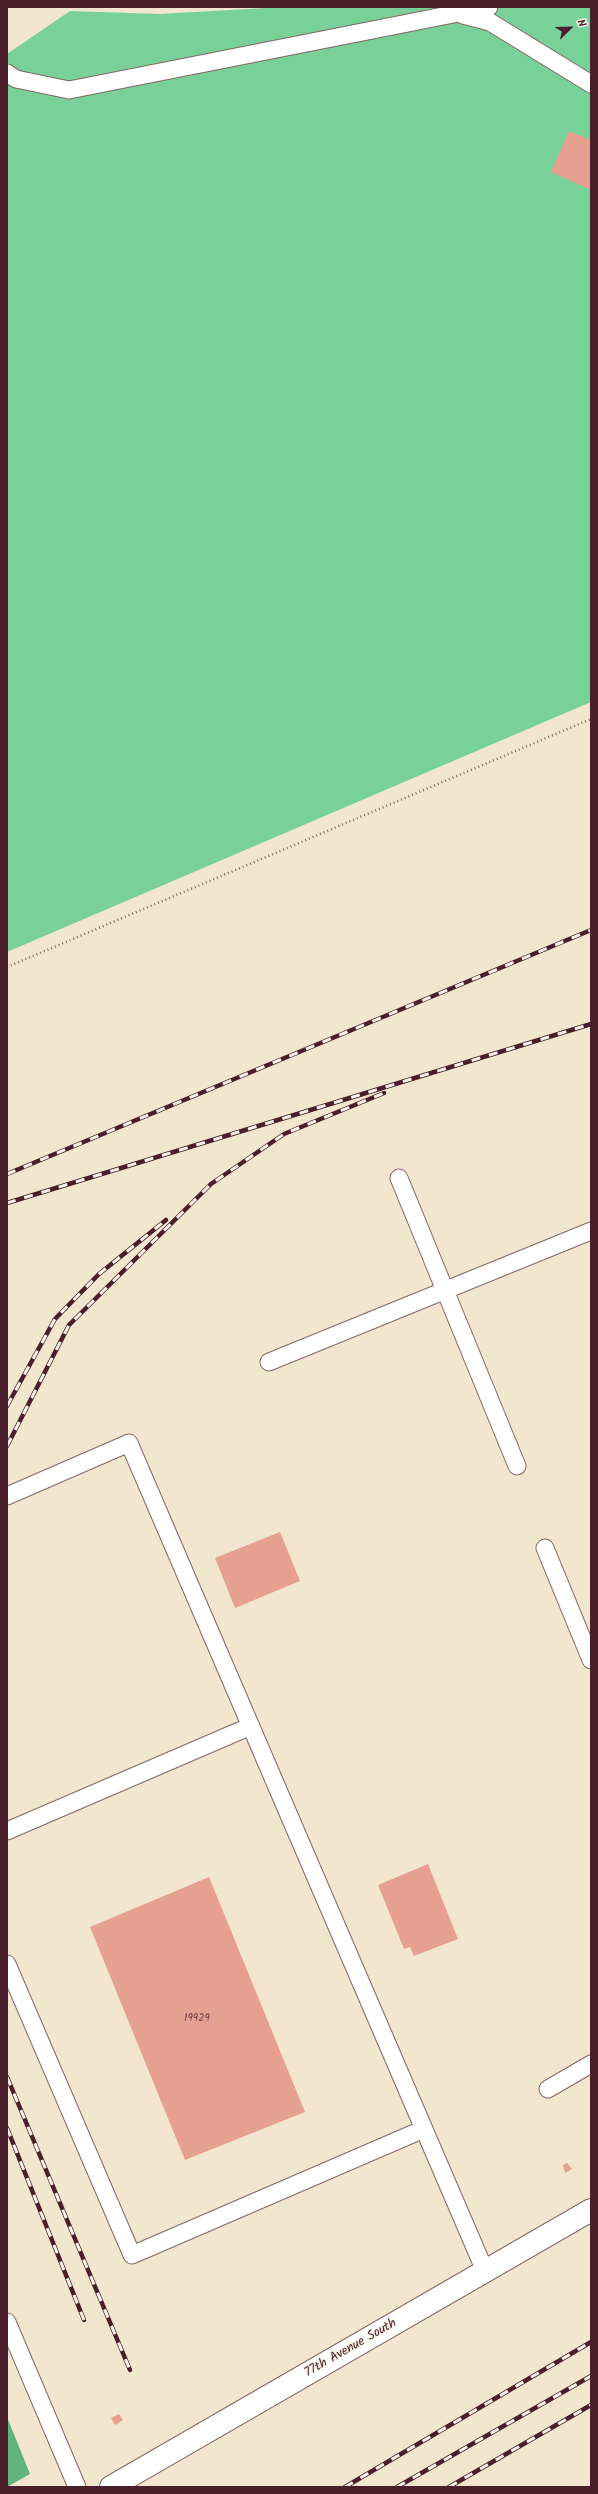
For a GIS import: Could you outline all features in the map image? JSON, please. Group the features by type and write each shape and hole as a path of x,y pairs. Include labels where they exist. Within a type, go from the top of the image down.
{"street":[{"name":"77th Avenue South","path":"111,2487 591,2210"}],"lane":[{"path":"7,73 16,79 69,90 424,19 461,14 489,7"},
{"path":"461,14 490,22 591,84"},
{"path":"399,1178 517,1466"},
{"path":"269,1362 591,1231"},
{"path":"7,1496 129,1443 485,2271"},
{"path":"545,1548 591,1660"},
{"path":"7,1831 251,1726"},
{"path":"7,1964 132,2254 424,2129"},
{"path":"548,2089 591,2064"},
{"path":"7,2322 77,2487"}],"path":[{"path":"7,967 591,719"}],"green space":[{"path":"284,7 591,7 591,702 7,952 7,54 70,11 159,14"},
{"path":"7,2417 30,2474 7,2487"}],"building":[{"path":"569,131 591,140 591,190 551,172"},
{"path":"280,1532 300,1581 235,1608 215,1558"},
{"path":"428,1864 458,1939 414,1956 410,1947 404,1949 378,1885"},
{"path":"209,1877 305,2112 185,2160 90,1927"},
{"path":"567,2163 572,2169 565,2173 563,2165"},
{"path":"119,2414 123,2420 115,2425 111,2418"}],"railway":[{"path":"7,1174 591,930"},
{"path":"7,1203 591,1024"},
{"path":"7,1446 69,1325 211,1184 284,1134 384,1093"},
{"path":"7,1406 55,1319 99,1274 166,1220"},
{"path":"7,2077 130,2370"},
{"path":"7,2128 84,2320"},
{"path":"345,2487 591,2342"},
{"path":"397,2487 591,2376"},
{"path":"449,2487 591,2405"}]}
